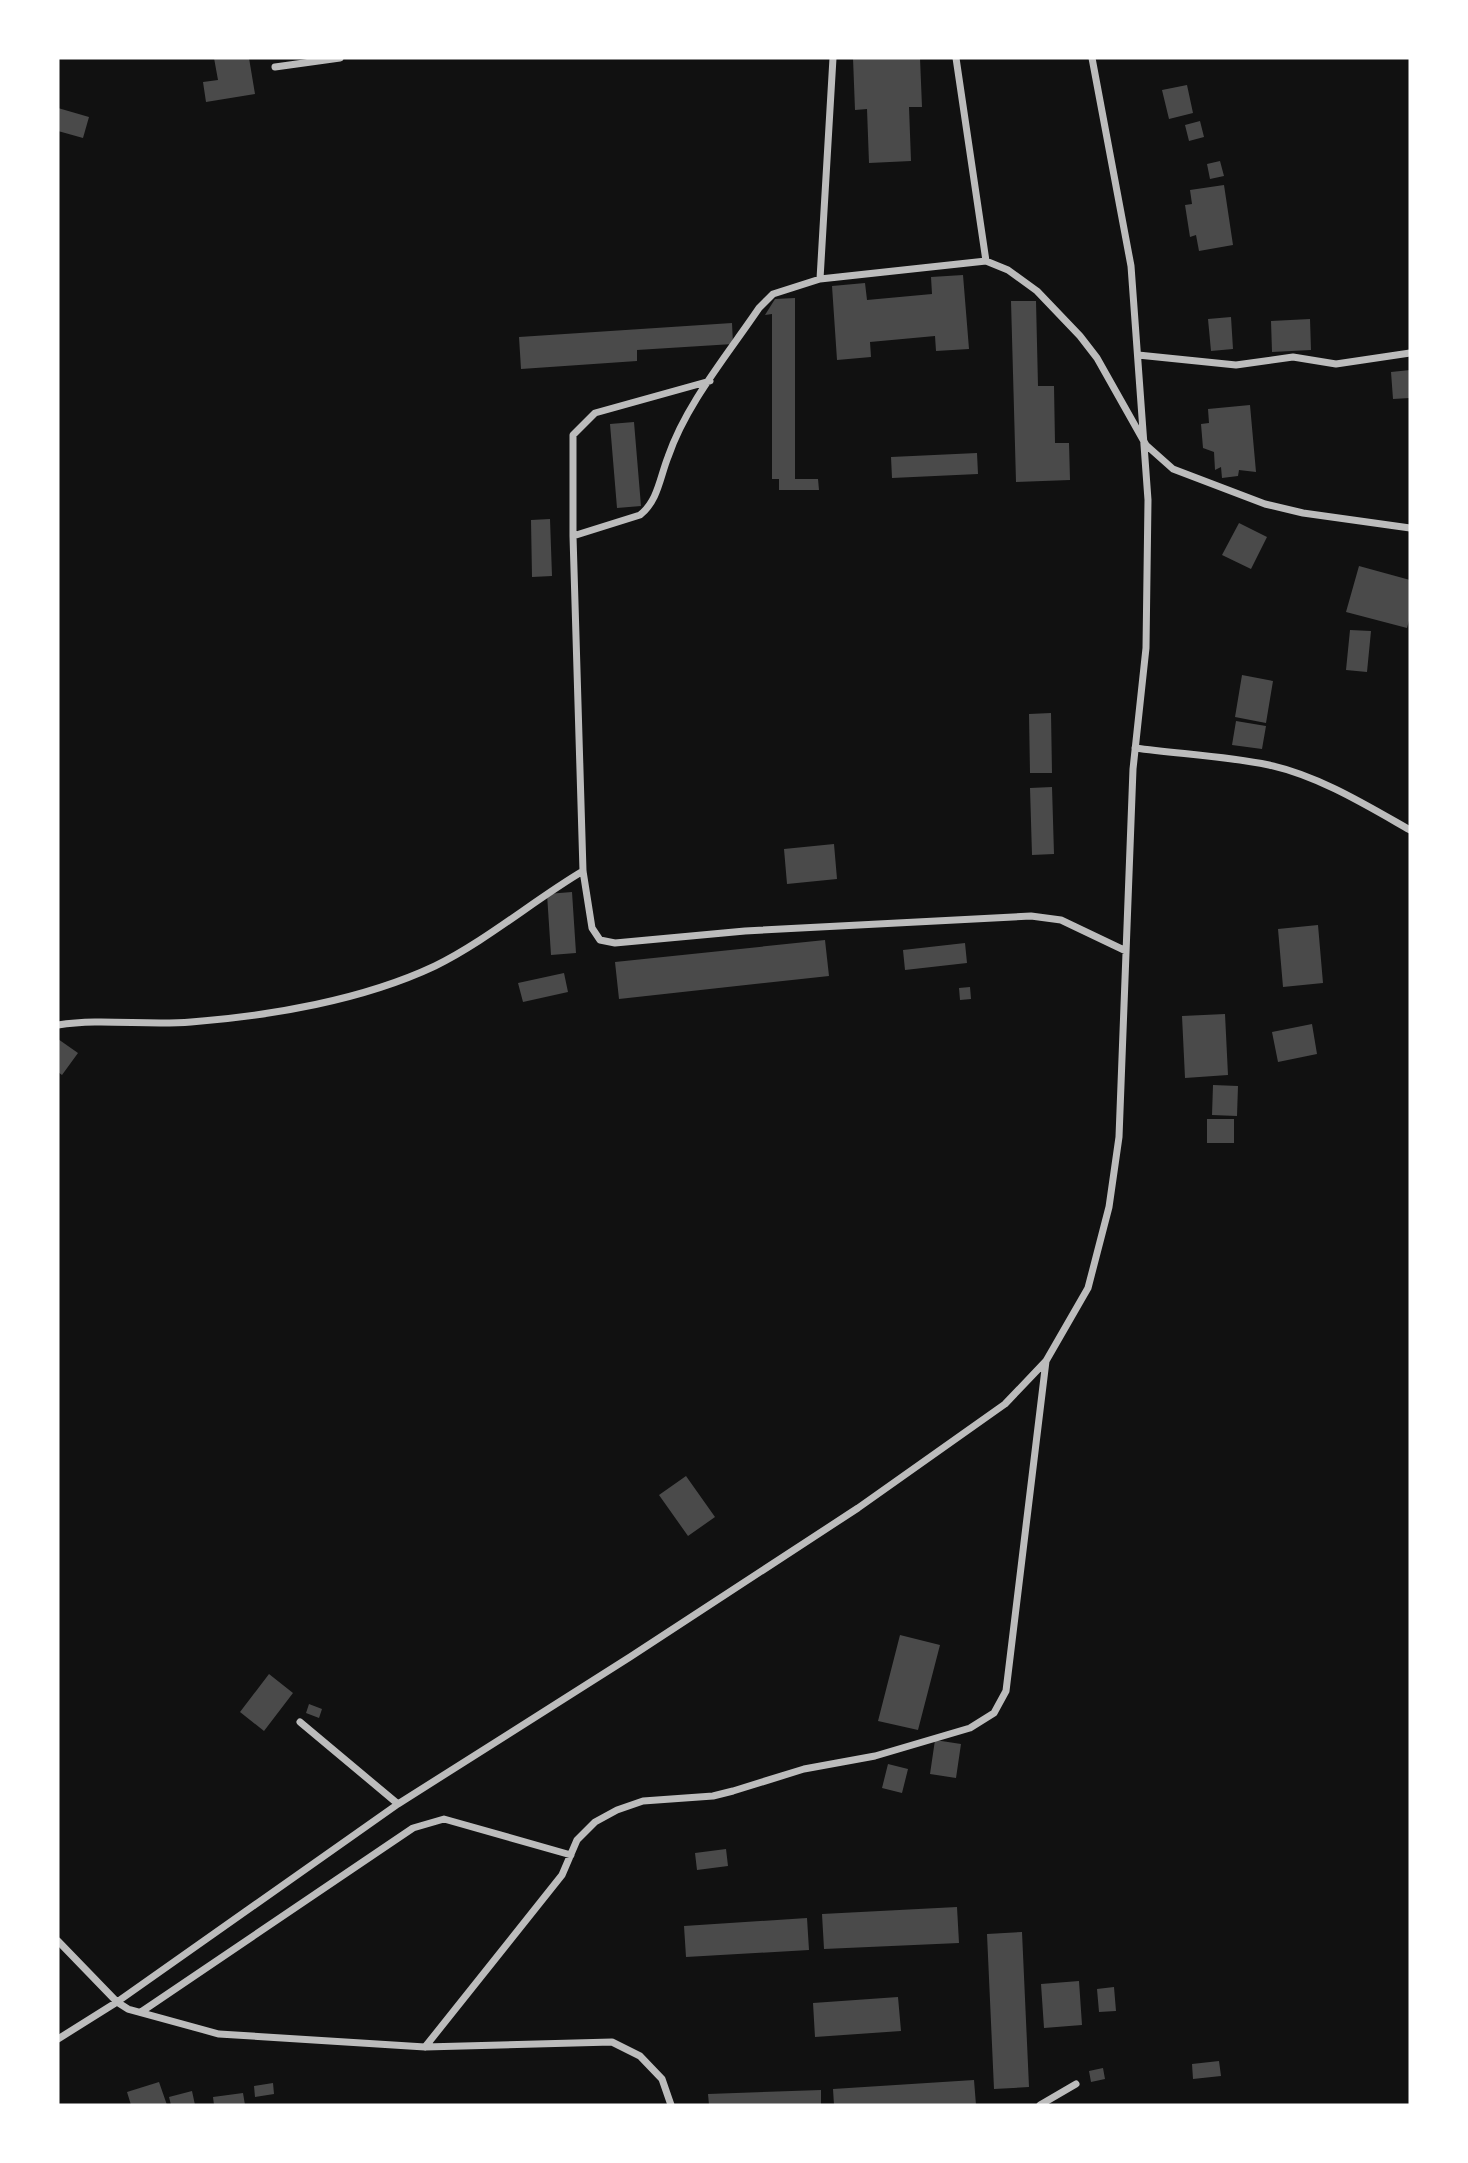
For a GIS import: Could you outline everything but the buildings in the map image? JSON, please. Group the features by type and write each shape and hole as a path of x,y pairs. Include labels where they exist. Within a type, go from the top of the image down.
{"street":[{"path":"275,66 340,58"},
{"path":"820,279 833,58"},
{"path":"956,58 986,261"},
{"path":"58,2039 117,2002 398,1804 858,1508 1005,1404 1046,1361 1088,1288 1109,1207 1119,1137 1135,748 1146,648 1149,500 1131,266 1091,58"},
{"path":"573,536 640,514 649,508 669,453 688,414 759,308 773,294 820,279 986,261 1008,270 1037,291 1080,336 1097,358 1146,445 1173,469 1265,504 1303,513 1410,528"},
{"path":"1139,355 1236,365 1293,358 1336,364 1410,353"},
{"path":"710,381 596,413 573,435 573,536 583,871 592,928 600,940 615,943 758,931 1031,916 1061,920 1126,951"},
{"path":"1135,748 1270,765 1309,778 1355,799 1410,830"},
{"path":"58,1025 81,1021 189,1023 293,1010 371,989 435,965 583,871"},
{"path":"425,2047 562,1875 578,1840 595,1822 617,1810 643,1801 713,1796 804,1769 875,1756 970,1728 994,1713 1006,1691 1046,1361"},
{"path":"300,1722 398,1804"},
{"path":"141,2011 413,1828 444,1819 571,1855"},
{"path":"58,1941 117,2002 128,2009 219,2034 425,2047 612,2042 640,2056 662,2079 671,2105"},
{"path":"1040,2105 1076,2084"}]}
